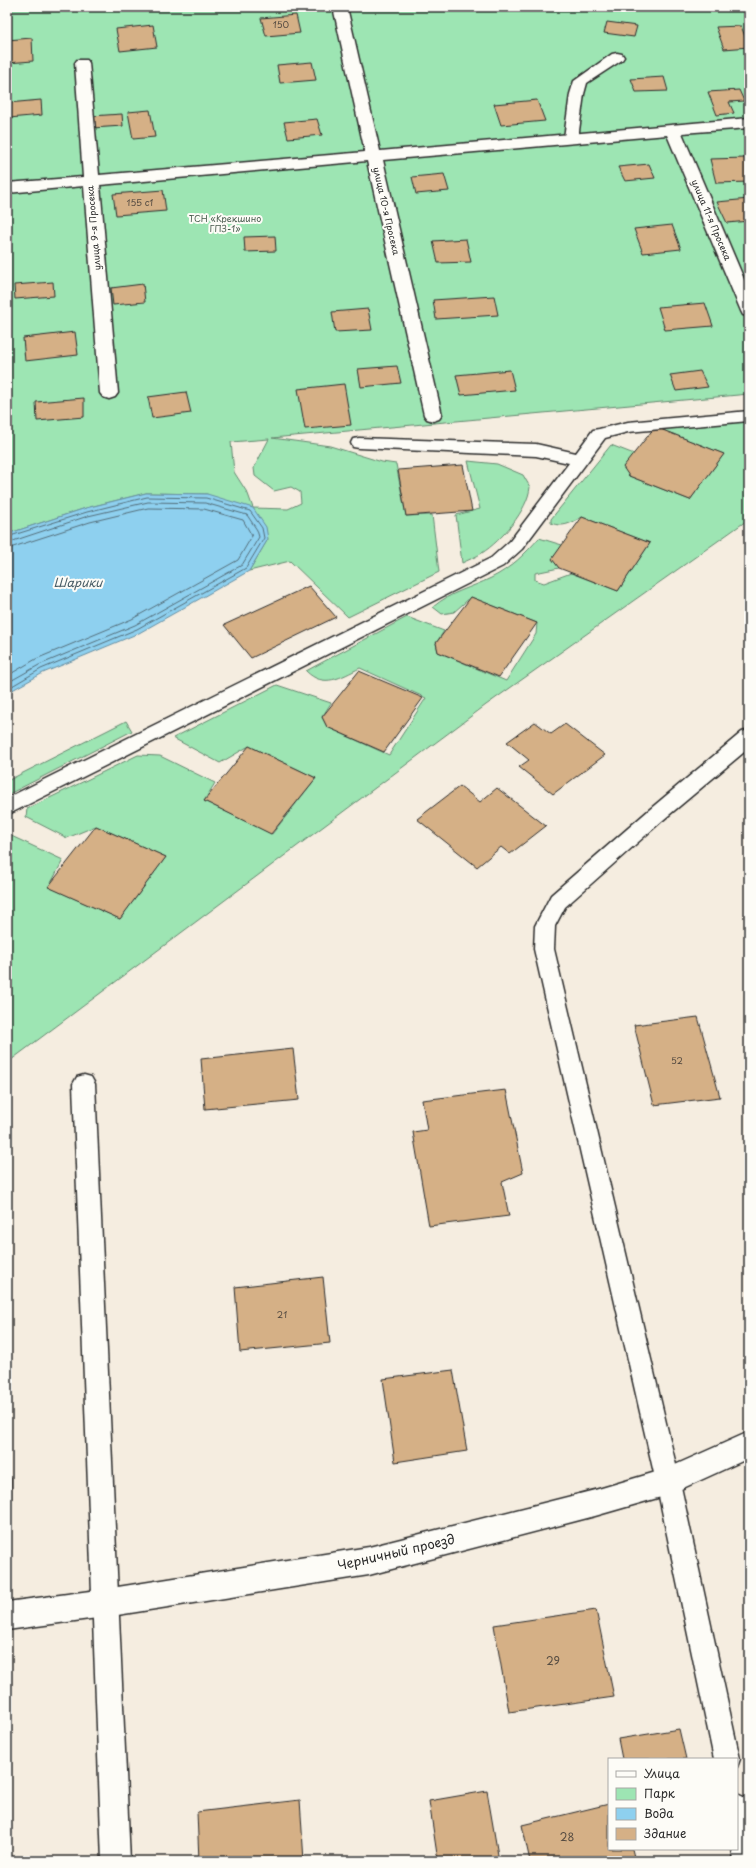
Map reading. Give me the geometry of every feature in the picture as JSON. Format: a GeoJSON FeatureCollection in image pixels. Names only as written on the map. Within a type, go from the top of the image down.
{"type":"FeatureCollection","features":[{"type":"Feature","properties":{"kind":"street","name":"улица 10-я Просека"},"geometry":{"type":"LineString","coordinates":[[340,7],[433,415]]}},
{"type":"Feature","properties":{"kind":"street","name":"улица 9-я Просека"},"geometry":{"type":"LineString","coordinates":[[82,63],[90,181],[108,393]]}},
{"type":"Feature","properties":{"kind":"street"},"geometry":{"type":"LineString","coordinates":[[7,188],[749,123]]}},
{"type":"Feature","properties":{"kind":"street","name":"улица 11-я Просека"},"geometry":{"type":"LineString","coordinates":[[673,130],[749,311]]}},
{"type":"Feature","properties":{"kind":"street","name":"Черничный проезд"},"geometry":{"type":"LineString","coordinates":[[7,1616],[105,1603],[369,1561],[595,1503],[668,1482],[749,1445]]}},
{"type":"Feature","properties":{"kind":"lane"},"geometry":{"type":"LineString","coordinates":[[571,138],[577,94],[581,81],[617,57]]}},
{"type":"Feature","properties":{"kind":"lane"},"geometry":{"type":"LineString","coordinates":[[7,807],[497,562],[516,545],[599,434],[628,427],[749,416]]}},
{"type":"Feature","properties":{"kind":"lane"},"geometry":{"type":"LineString","coordinates":[[359,443],[536,450],[580,460]]}},
{"type":"Feature","properties":{"kind":"lane"},"geometry":{"type":"LineString","coordinates":[[727,1758],[668,1482],[544,949],[545,926],[558,901],[656,815],[749,737]]}},
{"type":"Feature","properties":{"kind":"lane"},"geometry":{"type":"LineString","coordinates":[[84,1084],[116,1861]]}},
{"type":"Feature","properties":{"kind":"lane"},"geometry":{"type":"LineString","coordinates":[[738,1812],[748,1861]]}},
{"type":"Feature","properties":{"kind":"green space","name":"ТСН «Крекшино ГПЗ-1»"},"geometry":{"type":"Polygon","coordinates":[[[7,7],[749,7],[749,394],[272,438],[330,446],[382,462],[396,464],[406,516],[432,515],[439,572],[348,617],[290,561],[249,571],[268,539],[207,494],[146,493],[86,508],[7,534],[7,7]],[[269,439],[231,442],[234,472],[248,494],[253,508],[288,509],[301,503],[300,492],[291,487],[274,491],[255,476],[254,468],[269,439]]]}},
{"type":"Feature","properties":{"kind":"green space"},"geometry":{"type":"Polygon","coordinates":[[[749,421],[749,519],[486,705],[7,1063],[7,834],[63,860],[49,887],[120,919],[166,857],[96,826],[67,838],[26,817],[27,809],[138,755],[160,756],[215,783],[204,801],[272,834],[316,778],[249,746],[220,763],[173,738],[277,685],[331,703],[322,717],[327,727],[389,755],[426,698],[360,668],[333,680],[319,679],[306,671],[407,617],[444,631],[436,643],[438,652],[506,681],[536,634],[537,623],[471,597],[454,612],[442,614],[433,607],[446,598],[491,578],[505,570],[523,555],[539,538],[562,545],[553,559],[559,568],[535,573],[535,580],[544,583],[571,573],[618,591],[650,543],[582,517],[571,523],[563,525],[551,523],[551,519],[611,445],[634,454],[629,476],[690,500],[724,454],[655,427],[749,421]]]}},
{"type":"Feature","properties":{"kind":"green space"},"geometry":{"type":"Polygon","coordinates":[[[468,461],[497,464],[523,475],[530,487],[528,496],[519,515],[505,533],[482,553],[462,563],[456,515],[480,509],[468,461]]]}},
{"type":"Feature","properties":{"kind":"green space"},"geometry":{"type":"Polygon","coordinates":[[[126,721],[132,731],[7,795],[7,781],[126,721]]]}},
{"type":"Feature","properties":{"kind":"water","name":"Шарики"},"geometry":{"type":"Polygon","coordinates":[[[146,493],[207,494],[253,508],[266,527],[268,539],[249,571],[139,633],[43,673],[7,693],[7,534],[86,508],[146,493]]]}},
{"type":"Feature","properties":{"kind":"building"},"geometry":{"type":"Polygon","coordinates":[[[296,15],[300,33],[266,36],[261,18],[296,15]]]}},
{"type":"Feature","properties":{"kind":"building"},"geometry":{"type":"Polygon","coordinates":[[[607,22],[637,26],[634,37],[604,33],[607,22]]]}},
{"type":"Feature","properties":{"kind":"building"},"geometry":{"type":"Polygon","coordinates":[[[153,25],[157,47],[120,51],[116,29],[153,25]]]}},
{"type":"Feature","properties":{"kind":"building"},"geometry":{"type":"Polygon","coordinates":[[[741,26],[749,47],[724,49],[716,27],[741,26]]]}},
{"type":"Feature","properties":{"kind":"building"},"geometry":{"type":"Polygon","coordinates":[[[32,38],[33,61],[7,63],[7,40],[32,38]]]}},
{"type":"Feature","properties":{"kind":"building"},"geometry":{"type":"Polygon","coordinates":[[[312,62],[316,80],[280,83],[277,65],[312,62]]]}},
{"type":"Feature","properties":{"kind":"building"},"geometry":{"type":"Polygon","coordinates":[[[664,77],[668,91],[636,92],[631,79],[664,77]]]}},
{"type":"Feature","properties":{"kind":"building"},"geometry":{"type":"Polygon","coordinates":[[[739,90],[744,101],[729,102],[734,113],[717,115],[708,92],[739,90]]]}},
{"type":"Feature","properties":{"kind":"building"},"geometry":{"type":"Polygon","coordinates":[[[41,100],[42,115],[9,118],[8,103],[41,100]]]}},
{"type":"Feature","properties":{"kind":"building"},"geometry":{"type":"Polygon","coordinates":[[[537,100],[545,121],[501,125],[494,104],[537,100]]]}},
{"type":"Feature","properties":{"kind":"building"},"geometry":{"type":"Polygon","coordinates":[[[150,110],[155,137],[133,139],[128,112],[150,110]]]}},
{"type":"Feature","properties":{"kind":"building"},"geometry":{"type":"Polygon","coordinates":[[[122,114],[123,126],[92,128],[91,116],[122,114]]]}},
{"type":"Feature","properties":{"kind":"building"},"geometry":{"type":"Polygon","coordinates":[[[317,119],[322,135],[288,138],[284,122],[317,119]]]}},
{"type":"Feature","properties":{"kind":"building"},"geometry":{"type":"Polygon","coordinates":[[[746,158],[749,170],[749,182],[716,183],[710,159],[746,158]]]}},
{"type":"Feature","properties":{"kind":"building"},"geometry":{"type":"Polygon","coordinates":[[[649,164],[655,178],[625,181],[618,167],[649,164]]]}},
{"type":"Feature","properties":{"kind":"building"},"geometry":{"type":"Polygon","coordinates":[[[444,174],[449,191],[416,194],[412,177],[444,174]]]}},
{"type":"Feature","properties":{"kind":"building"},"geometry":{"type":"Polygon","coordinates":[[[163,190],[166,211],[116,215],[113,194],[163,190]]]}},
{"type":"Feature","properties":{"kind":"building"},"geometry":{"type":"Polygon","coordinates":[[[749,199],[749,221],[727,223],[717,202],[749,199]]]}},
{"type":"Feature","properties":{"kind":"building"},"geometry":{"type":"Polygon","coordinates":[[[672,225],[681,249],[643,253],[634,229],[672,225]]]}},
{"type":"Feature","properties":{"kind":"building"},"geometry":{"type":"Polygon","coordinates":[[[275,236],[276,251],[245,252],[244,237],[275,236]]]}},
{"type":"Feature","properties":{"kind":"building"},"geometry":{"type":"Polygon","coordinates":[[[466,239],[471,262],[438,263],[433,241],[466,239]]]}},
{"type":"Feature","properties":{"kind":"building"},"geometry":{"type":"Polygon","coordinates":[[[53,282],[54,296],[15,299],[14,285],[53,282]]]}},
{"type":"Feature","properties":{"kind":"building"},"geometry":{"type":"Polygon","coordinates":[[[143,284],[145,302],[113,305],[111,288],[143,284]]]}},
{"type":"Feature","properties":{"kind":"building"},"geometry":{"type":"Polygon","coordinates":[[[494,296],[498,315],[436,319],[433,300],[494,296]]]}},
{"type":"Feature","properties":{"kind":"building"},"geometry":{"type":"Polygon","coordinates":[[[705,303],[713,326],[665,330],[658,307],[705,303]]]}},
{"type":"Feature","properties":{"kind":"building"},"geometry":{"type":"Polygon","coordinates":[[[368,309],[372,330],[335,332],[332,312],[368,309]]]}},
{"type":"Feature","properties":{"kind":"building"},"geometry":{"type":"Polygon","coordinates":[[[75,332],[78,355],[25,361],[23,338],[75,332]]]}},
{"type":"Feature","properties":{"kind":"building"},"geometry":{"type":"Polygon","coordinates":[[[397,366],[401,383],[361,387],[358,369],[397,366]]]}},
{"type":"Feature","properties":{"kind":"building"},"geometry":{"type":"Polygon","coordinates":[[[510,370],[515,390],[461,395],[456,375],[510,370]]]}},
{"type":"Feature","properties":{"kind":"building"},"geometry":{"type":"Polygon","coordinates":[[[700,371],[708,387],[676,391],[670,375],[700,371]]]}},
{"type":"Feature","properties":{"kind":"building"},"geometry":{"type":"Polygon","coordinates":[[[344,384],[351,425],[305,429],[298,389],[344,384]]]}},
{"type":"Feature","properties":{"kind":"building"},"geometry":{"type":"Polygon","coordinates":[[[186,392],[191,413],[152,418],[148,397],[186,392]]]}},
{"type":"Feature","properties":{"kind":"building"},"geometry":{"type":"Polygon","coordinates":[[[84,398],[84,417],[37,421],[36,402],[84,398]]]}},
{"type":"Feature","properties":{"kind":"building"},"geometry":{"type":"Polygon","coordinates":[[[655,427],[724,454],[690,500],[629,476],[623,467],[655,427]]]}},
{"type":"Feature","properties":{"kind":"building"},"geometry":{"type":"Polygon","coordinates":[[[463,465],[472,511],[406,516],[398,470],[463,465]]]}},
{"type":"Feature","properties":{"kind":"building"},"geometry":{"type":"Polygon","coordinates":[[[582,517],[650,543],[618,591],[559,568],[552,559],[582,517]]]}},
{"type":"Feature","properties":{"kind":"building"},"geometry":{"type":"Polygon","coordinates":[[[309,586],[336,617],[251,658],[224,625],[309,586]]]}},
{"type":"Feature","properties":{"kind":"building"},"geometry":{"type":"Polygon","coordinates":[[[471,597],[537,623],[499,677],[438,652],[436,643],[471,597]]]}},
{"type":"Feature","properties":{"kind":"building"},"geometry":{"type":"Polygon","coordinates":[[[359,671],[423,698],[384,752],[327,727],[322,717],[359,671]]]}},
{"type":"Feature","properties":{"kind":"building"},"geometry":{"type":"Polygon","coordinates":[[[535,722],[551,734],[565,724],[605,755],[553,794],[519,767],[529,760],[507,742],[535,722]]]}},
{"type":"Feature","properties":{"kind":"building"},"geometry":{"type":"Polygon","coordinates":[[[249,746],[316,778],[271,834],[204,801],[249,746]]]}},
{"type":"Feature","properties":{"kind":"building"},"geometry":{"type":"Polygon","coordinates":[[[460,786],[480,802],[497,788],[546,826],[510,854],[501,847],[477,867],[417,819],[460,786]]]}},
{"type":"Feature","properties":{"kind":"building"},"geometry":{"type":"Polygon","coordinates":[[[96,826],[166,857],[120,919],[48,887],[96,826]]]}},
{"type":"Feature","properties":{"kind":"building"},"geometry":{"type":"Polygon","coordinates":[[[698,1017],[720,1097],[654,1105],[634,1025],[698,1017]]]}},
{"type":"Feature","properties":{"kind":"building"},"geometry":{"type":"Polygon","coordinates":[[[293,1049],[299,1100],[205,1109],[201,1059],[293,1049]]]}},
{"type":"Feature","properties":{"kind":"building"},"geometry":{"type":"Polygon","coordinates":[[[506,1090],[523,1173],[502,1182],[509,1216],[429,1226],[413,1132],[427,1130],[422,1100],[506,1090]]]}},
{"type":"Feature","properties":{"kind":"building"},"geometry":{"type":"Polygon","coordinates":[[[323,1277],[330,1343],[240,1352],[235,1287],[323,1277]]]}},
{"type":"Feature","properties":{"kind":"building"},"geometry":{"type":"Polygon","coordinates":[[[453,1370],[467,1451],[395,1462],[383,1379],[453,1370]]]}},
{"type":"Feature","properties":{"kind":"building"},"geometry":{"type":"Polygon","coordinates":[[[7,1478],[11,1478],[11,1525],[7,1525],[7,1478]]]}},
{"type":"Feature","properties":{"kind":"building"},"geometry":{"type":"Polygon","coordinates":[[[596,1610],[614,1697],[509,1712],[494,1625],[596,1610]]]}},
{"type":"Feature","properties":{"kind":"building"},"geometry":{"type":"Polygon","coordinates":[[[679,1729],[686,1758],[622,1758],[618,1739],[679,1729]]]}},
{"type":"Feature","properties":{"kind":"building"},"geometry":{"type":"Polygon","coordinates":[[[487,1791],[499,1861],[438,1861],[429,1801],[487,1791]]]}},
{"type":"Feature","properties":{"kind":"building"},"geometry":{"type":"Polygon","coordinates":[[[300,1800],[304,1861],[199,1861],[197,1812],[300,1800]]]}},
{"type":"Feature","properties":{"kind":"building"},"geometry":{"type":"Polygon","coordinates":[[[608,1804],[608,1850],[632,1850],[635,1861],[530,1861],[522,1825],[608,1804]]]}}]}
